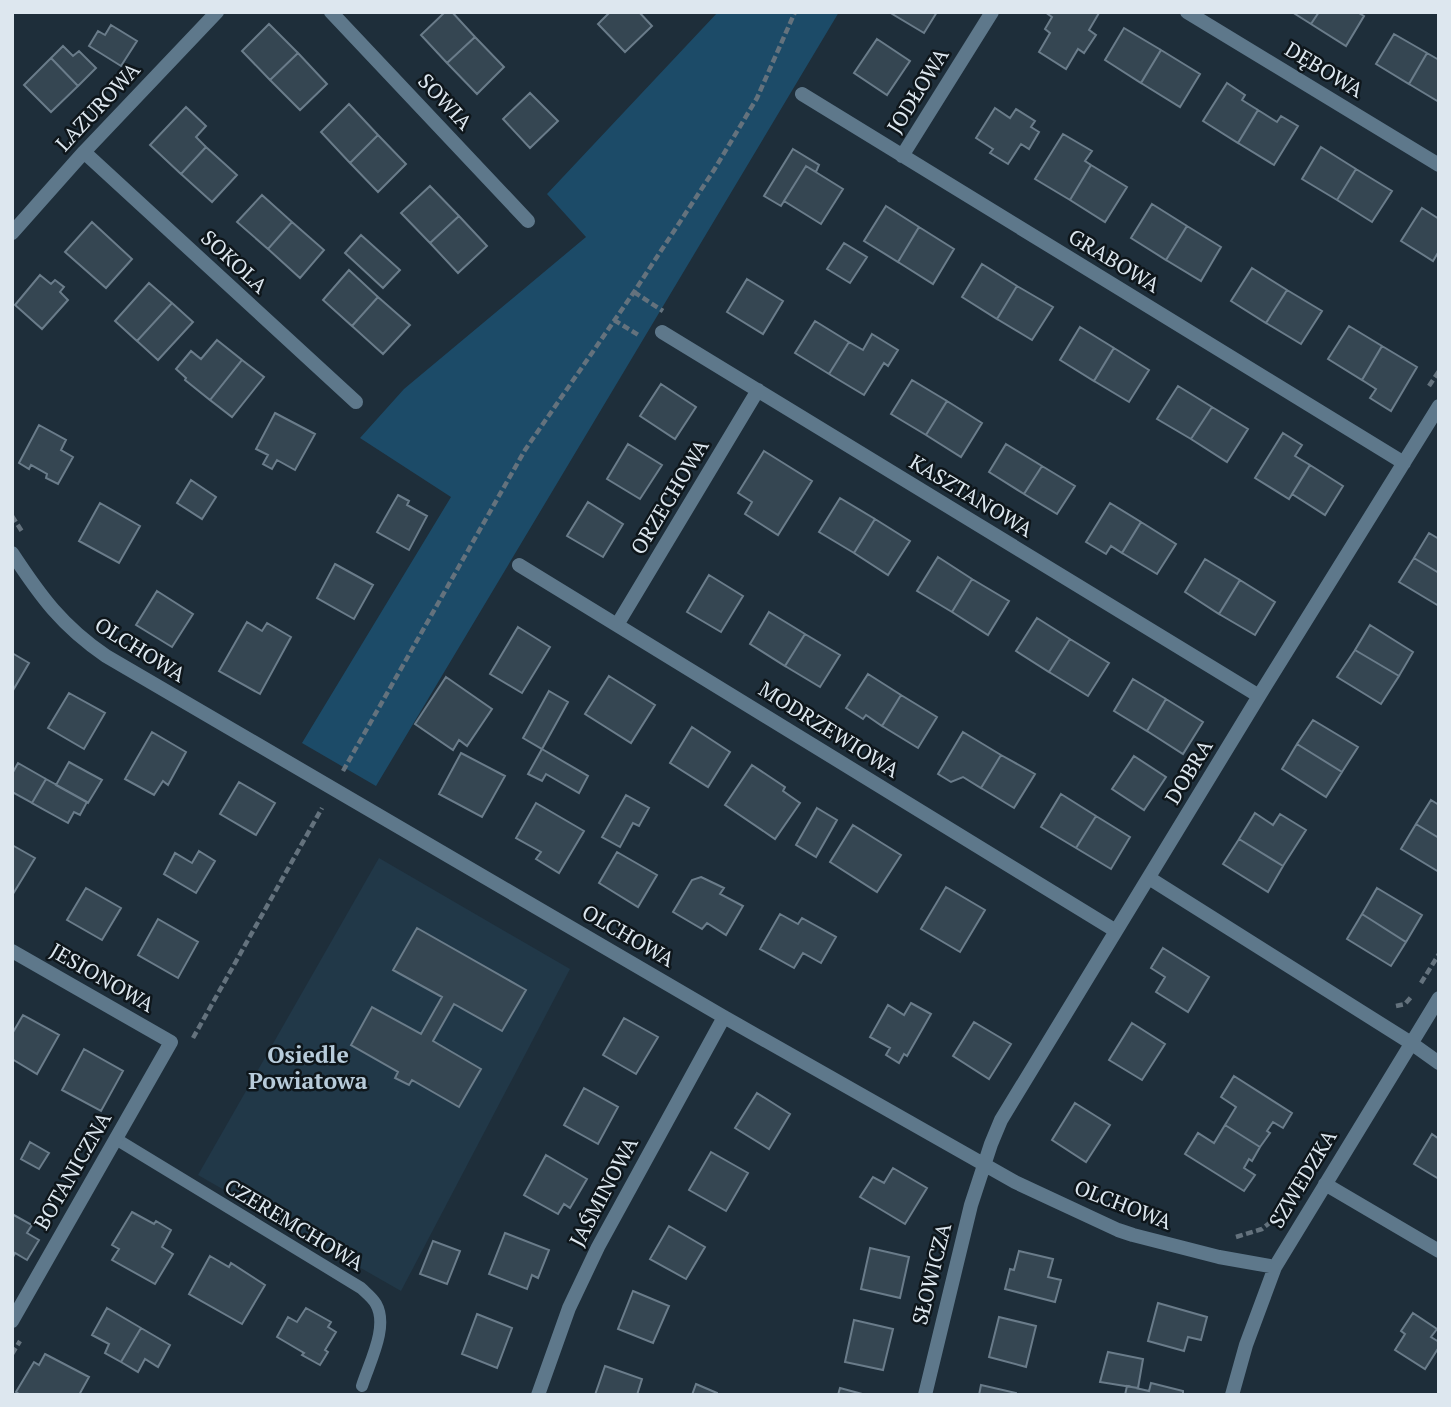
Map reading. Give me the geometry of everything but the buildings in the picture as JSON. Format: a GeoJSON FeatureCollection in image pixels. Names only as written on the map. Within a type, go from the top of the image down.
{"type":"FeatureCollection","features":[{"type":"Feature","properties":{"kind":"street","name":"LAZUROWA"},"geometry":{"type":"LineString","coordinates":[[12,233],[84,152],[217,12]]}},
{"type":"Feature","properties":{"kind":"street","name":"SOWIA"},"geometry":{"type":"LineString","coordinates":[[331,12],[528,221]]}},
{"type":"Feature","properties":{"kind":"street","name":"JODŁOWA"},"geometry":{"type":"LineString","coordinates":[[902,156],[992,12]]}},
{"type":"Feature","properties":{"kind":"street","name":"DĘBOWA"},"geometry":{"type":"LineString","coordinates":[[1187,12],[1439,164]]}},
{"type":"Feature","properties":{"kind":"street","name":"GRABOWA"},"geometry":{"type":"LineString","coordinates":[[802,94],[1404,463]]}},
{"type":"Feature","properties":{"kind":"street","name":"SOKOLA"},"geometry":{"type":"LineString","coordinates":[[84,152],[356,402]]}},
{"type":"Feature","properties":{"kind":"street","name":"KASZTANOWA"},"geometry":{"type":"LineString","coordinates":[[662,332],[1259,696]]}},
{"type":"Feature","properties":{"kind":"street","name":"ORZECHOWA"},"geometry":{"type":"LineString","coordinates":[[617,625],[758,390]]}},
{"type":"Feature","properties":{"kind":"street","name":"DOBRA"},"geometry":{"type":"LineString","coordinates":[[985,1165],[1001,1120],[1439,406]]}},
{"type":"Feature","properties":{"kind":"street","name":"OLCHOWA"},"geometry":{"type":"LineString","coordinates":[[12,552],[48,606],[73,631],[106,656],[724,1017],[1015,1182],[1126,1233],[1219,1257],[1275,1267]]}},
{"type":"Feature","properties":{"kind":"street","name":"MODRZEWIOWA"},"geometry":{"type":"LineString","coordinates":[[519,565],[1116,931]]}},
{"type":"Feature","properties":{"kind":"street"},"geometry":{"type":"LineString","coordinates":[[1149,878],[1411,1042],[1439,1063]]}},
{"type":"Feature","properties":{"kind":"street","name":"JESIONOWA"},"geometry":{"type":"LineString","coordinates":[[12,951],[171,1042]]}},
{"type":"Feature","properties":{"kind":"street","name":"SZWEDZKA"},"geometry":{"type":"LineString","coordinates":[[1232,1395],[1246,1345],[1275,1267],[1439,998]]}},
{"type":"Feature","properties":{"kind":"street","name":"JAŚMINOWA"},"geometry":{"type":"LineString","coordinates":[[538,1395],[588,1266],[724,1017]]}},
{"type":"Feature","properties":{"kind":"street","name":"BOTANICZNA"},"geometry":{"type":"LineString","coordinates":[[12,1321],[171,1042]]}},
{"type":"Feature","properties":{"kind":"street","name":"SŁOWICZA"},"geometry":{"type":"LineString","coordinates":[[925,1395],[967,1220],[985,1165]]}},
{"type":"Feature","properties":{"kind":"street"},"geometry":{"type":"LineString","coordinates":[[1325,1184],[1439,1251]]}},
{"type":"Feature","properties":{"kind":"lane","name":"CZEREMCHOWA"},"geometry":{"type":"LineString","coordinates":[[116,1139],[352,1282],[371,1297],[378,1307],[380,1332],[362,1386]]}},
{"type":"Feature","properties":{"kind":"path"},"geometry":{"type":"LineString","coordinates":[[333,765],[342,773],[525,450],[714,170],[757,98],[796,12]]}},
{"type":"Feature","properties":{"kind":"path"},"geometry":{"type":"LineString","coordinates":[[12,516],[25,535]]}},
{"type":"Feature","properties":{"kind":"path"},"geometry":{"type":"LineString","coordinates":[[1388,1004],[1405,1004],[1439,954]]}},
{"type":"Feature","properties":{"kind":"path"},"geometry":{"type":"LineString","coordinates":[[1384,1025],[1395,1006]]}},
{"type":"Feature","properties":{"kind":"path"},"geometry":{"type":"LineString","coordinates":[[1235,1237],[1262,1229],[1283,1212]]}},
{"type":"Feature","properties":{"kind":"shaded area"},"geometry":{"type":"Polygon","coordinates":[[[718,12],[839,12],[376,786],[302,743],[451,497],[360,438],[404,389],[586,237],[547,194],[718,12]]]}},
{"type":"Feature","properties":{"kind":"shaded area"},"geometry":{"type":"Polygon","coordinates":[[[379,858],[570,969],[401,1291],[198,1175],[379,858]]]}},
{"type":"Feature","properties":{"kind":"district","name":"Osiedle Powiatowa"},"geometry":{"type":"Point","coordinates":[308,1068]}}]}
